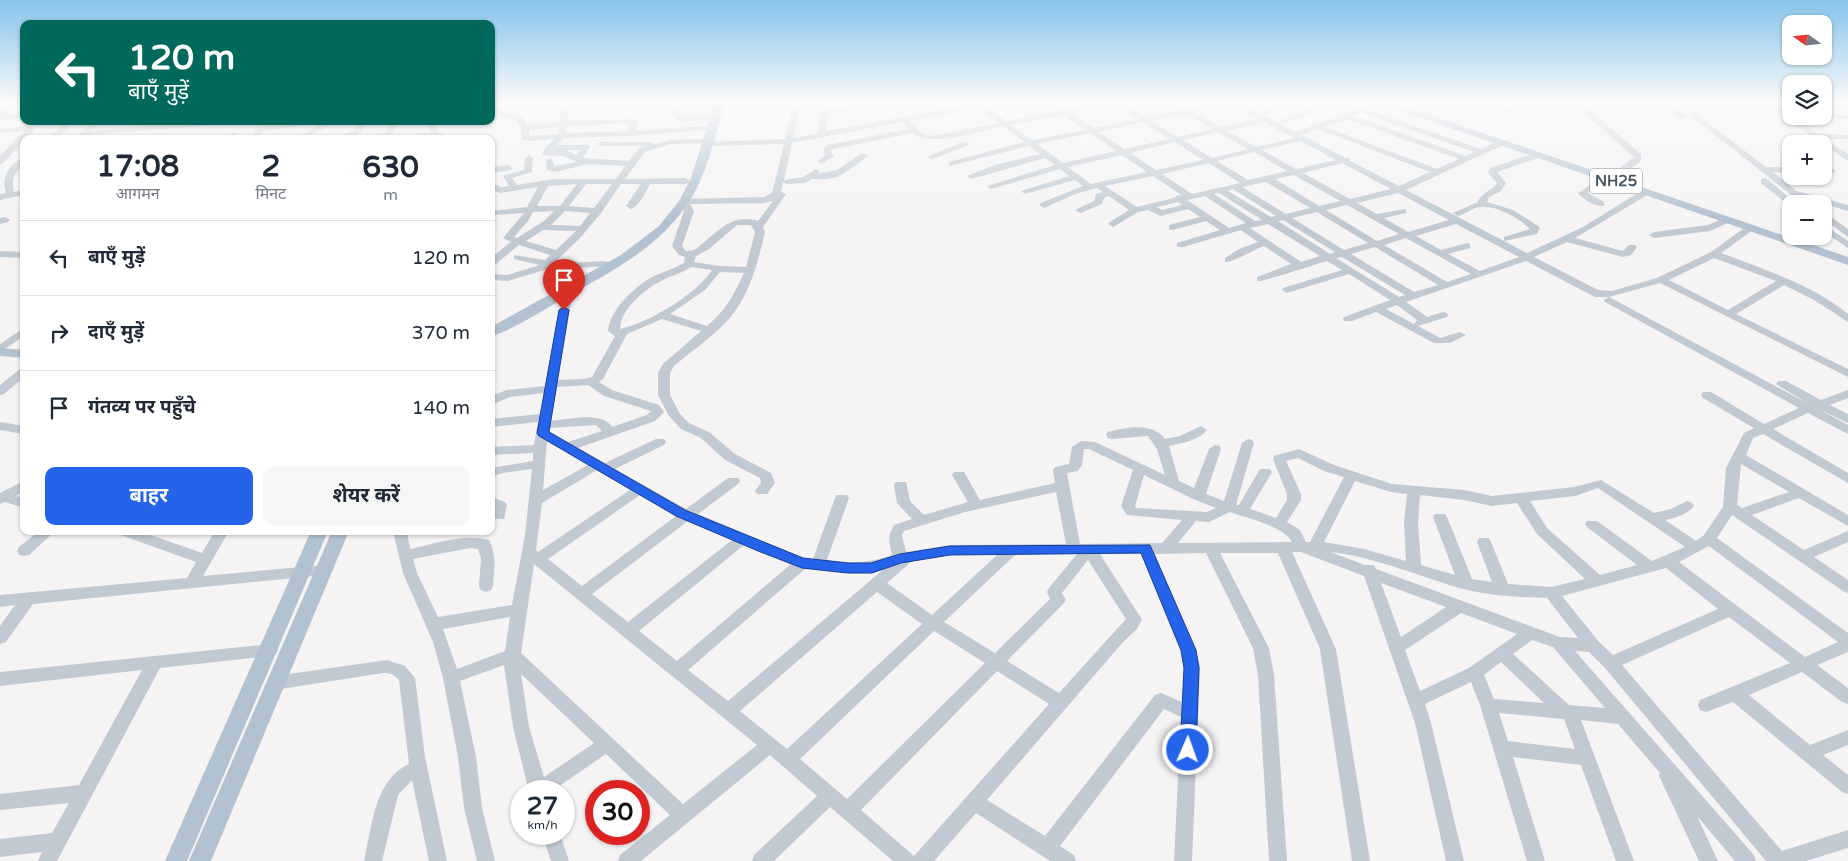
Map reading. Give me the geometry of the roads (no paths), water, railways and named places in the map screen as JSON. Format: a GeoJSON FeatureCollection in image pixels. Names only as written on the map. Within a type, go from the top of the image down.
{"type":"FeatureCollection","features":[{"type":"Feature","properties":{"kind":"main road","name":"NH25"},"geometry":{"type":"LineString","coordinates":[[1503,142],[1782,233]]}},
{"type":"Feature","properties":{"kind":"main road","name":"NH25"},"geometry":{"type":"LineString","coordinates":[[1512,142],[1611,177],[1646,192],[1848,261]]}},
{"type":"Feature","properties":{"kind":"main road"},"geometry":{"type":"LineString","coordinates":[[495,322],[622,254],[642,239],[662,219],[686,181],[705,143]]}},
{"type":"Feature","properties":{"kind":"main road"},"geometry":{"type":"LineString","coordinates":[[495,330],[568,291],[645,246],[668,224],[684,201],[706,154],[705,143]]}},
{"type":"Feature","properties":{"kind":"main road","name":"NH25"},"geometry":{"type":"LineString","coordinates":[[1819,245],[1848,255]]}},
{"type":"Feature","properties":{"kind":"main road"},"geometry":{"type":"LineString","coordinates":[[0,351],[20,354]]}},
{"type":"Feature","properties":{"kind":"main road"},"geometry":{"type":"LineString","coordinates":[[0,361],[20,362]]}},
{"type":"Feature","properties":{"kind":"main road"},"geometry":{"type":"LineString","coordinates":[[176,861],[270,650],[318,535]]}},
{"type":"Feature","properties":{"kind":"main road"},"geometry":{"type":"LineString","coordinates":[[200,861],[339,535]]}},
{"type":"Feature","properties":{"kind":"street"},"geometry":{"type":"LineString","coordinates":[[0,160],[17,142]]}},
{"type":"Feature","properties":{"kind":"street"},"geometry":{"type":"LineString","coordinates":[[557,142],[548,154],[550,168],[555,169],[589,162]]}},
{"type":"Feature","properties":{"kind":"street"},"geometry":{"type":"LineString","coordinates":[[495,277],[508,278],[545,265],[583,229],[642,150],[670,142]]}},
{"type":"Feature","properties":{"kind":"street"},"geometry":{"type":"LineString","coordinates":[[677,142],[766,144],[780,142]]}},
{"type":"Feature","properties":{"kind":"street"},"geometry":{"type":"LineString","coordinates":[[750,270],[717,269],[716,267],[690,259],[683,253],[677,246],[689,211],[684,201],[768,200],[776,193],[789,142]]}},
{"type":"Feature","properties":{"kind":"street"},"geometry":{"type":"LineString","coordinates":[[786,181],[805,180],[830,155],[827,150],[830,147],[854,142]]}},
{"type":"Feature","properties":{"kind":"street"},"geometry":{"type":"LineString","coordinates":[[952,164],[980,155],[1035,142]]}},
{"type":"Feature","properties":{"kind":"street"},"geometry":{"type":"LineString","coordinates":[[1108,142],[1154,174],[1189,201],[1207,218],[1227,231]]}},
{"type":"Feature","properties":{"kind":"street"},"geometry":{"type":"LineString","coordinates":[[991,186],[1060,166],[1170,142]]}},
{"type":"Feature","properties":{"kind":"street"},"geometry":{"type":"LineString","coordinates":[[1178,142],[1248,184]]}},
{"type":"Feature","properties":{"kind":"street"},"geometry":{"type":"LineString","coordinates":[[1243,142],[1479,275]]}},
{"type":"Feature","properties":{"kind":"street"},"geometry":{"type":"LineString","coordinates":[[1044,205],[1060,196],[1211,161],[1277,142]]}},
{"type":"Feature","properties":{"kind":"street"},"geometry":{"type":"LineString","coordinates":[[1314,142],[1460,217],[1814,406],[1848,430]]}},
{"type":"Feature","properties":{"kind":"street"},"geometry":{"type":"LineString","coordinates":[[1359,142],[1438,172]]}},
{"type":"Feature","properties":{"kind":"street"},"geometry":{"type":"LineString","coordinates":[[1421,142],[1468,159]]}},
{"type":"Feature","properties":{"kind":"street"},"geometry":{"type":"LineString","coordinates":[[1454,142],[1482,152]]}},
{"type":"Feature","properties":{"kind":"street"},"geometry":{"type":"LineString","coordinates":[[1180,245],[1253,224],[1404,188],[1502,142]]}},
{"type":"Feature","properties":{"kind":"street"},"geometry":{"type":"LineString","coordinates":[[1600,204],[1582,193],[1638,159],[1638,156],[1622,142]]}},
{"type":"Feature","properties":{"kind":"street"},"geometry":{"type":"LineString","coordinates":[[1715,142],[1782,195]]}},
{"type":"Feature","properties":{"kind":"street"},"geometry":{"type":"LineString","coordinates":[[1728,142],[1797,195]]}},
{"type":"Feature","properties":{"kind":"street"},"geometry":{"type":"LineString","coordinates":[[1031,143],[1075,177],[1110,193],[1134,210]]}},
{"type":"Feature","properties":{"kind":"street"},"geometry":{"type":"LineString","coordinates":[[601,144],[649,144],[658,146]]}},
{"type":"Feature","properties":{"kind":"street"},"geometry":{"type":"LineString","coordinates":[[930,157],[967,144],[980,155]]}},
{"type":"Feature","properties":{"kind":"street"},"geometry":{"type":"LineString","coordinates":[[548,154],[586,147],[583,154],[576,159]]}},
{"type":"Feature","properties":{"kind":"street"},"geometry":{"type":"LineString","coordinates":[[1832,147],[1848,158]]}},
{"type":"Feature","properties":{"kind":"street"},"geometry":{"type":"LineString","coordinates":[[520,154],[565,153],[576,159],[589,162],[631,164]]}},
{"type":"Feature","properties":{"kind":"street"},"geometry":{"type":"LineString","coordinates":[[811,176],[824,178],[833,176],[865,154]]}},
{"type":"Feature","properties":{"kind":"street"},"geometry":{"type":"LineString","coordinates":[[1262,278],[1326,256],[1408,235],[1460,217],[1482,204],[1485,196],[1498,189],[1502,183],[1492,173],[1493,170],[1538,154]]}},
{"type":"Feature","properties":{"kind":"street"},"geometry":{"type":"LineString","coordinates":[[970,176],[1046,155]]}},
{"type":"Feature","properties":{"kind":"street"},"geometry":{"type":"LineString","coordinates":[[514,187],[507,176],[528,172],[529,158]]}},
{"type":"Feature","properties":{"kind":"street"},"geometry":{"type":"LineString","coordinates":[[0,160],[20,160]]}},
{"type":"Feature","properties":{"kind":"street"},"geometry":{"type":"LineString","coordinates":[[1148,206],[1162,212],[1206,192],[1348,160]]}},
{"type":"Feature","properties":{"kind":"street"},"geometry":{"type":"LineString","coordinates":[[762,491],[768,483],[766,476],[730,457],[706,435],[685,426],[675,416],[664,395],[663,386],[664,373],[669,364],[734,306],[750,270],[760,232],[759,226],[781,195],[786,181],[788,168],[784,162]]}},
{"type":"Feature","properties":{"kind":"street"},"geometry":{"type":"LineString","coordinates":[[11,195],[6,183],[9,174],[20,164]]}},
{"type":"Feature","properties":{"kind":"street"},"geometry":{"type":"LineString","coordinates":[[495,170],[508,168]]}},
{"type":"Feature","properties":{"kind":"street"},"geometry":{"type":"LineString","coordinates":[[1762,169],[1782,170]]}},
{"type":"Feature","properties":{"kind":"street"},"geometry":{"type":"LineString","coordinates":[[1026,191],[1075,177]]}},
{"type":"Feature","properties":{"kind":"street"},"geometry":{"type":"LineString","coordinates":[[1268,179],[1445,285]]}},
{"type":"Feature","properties":{"kind":"street"},"geometry":{"type":"LineString","coordinates":[[495,189],[544,183],[686,181]]}},
{"type":"Feature","properties":{"kind":"street"},"geometry":{"type":"LineString","coordinates":[[495,261],[509,247],[541,227],[563,208],[583,182]]}},
{"type":"Feature","properties":{"kind":"street"},"geometry":{"type":"LineString","coordinates":[[631,206],[640,196],[648,182]]}},
{"type":"Feature","properties":{"kind":"street"},"geometry":{"type":"LineString","coordinates":[[544,183],[530,210],[508,236],[510,239],[557,254]]}},
{"type":"Feature","properties":{"kind":"street"},"geometry":{"type":"LineString","coordinates":[[1235,186],[1413,296]]}},
{"type":"Feature","properties":{"kind":"street"},"geometry":{"type":"LineString","coordinates":[[1221,190],[1426,320]]}},
{"type":"Feature","properties":{"kind":"street"},"geometry":{"type":"LineString","coordinates":[[1791,191],[1848,208]]}},
{"type":"Feature","properties":{"kind":"street"},"geometry":{"type":"LineString","coordinates":[[1206,192],[1253,224]]}},
{"type":"Feature","properties":{"kind":"street"},"geometry":{"type":"LineString","coordinates":[[1348,319],[1532,256],[1568,239],[1646,192]]}},
{"type":"Feature","properties":{"kind":"street"},"geometry":{"type":"LineString","coordinates":[[0,196],[20,193]]}},
{"type":"Feature","properties":{"kind":"street"},"geometry":{"type":"LineString","coordinates":[[1080,210],[1099,202],[1099,196],[1110,193]]}},
{"type":"Feature","properties":{"kind":"street"},"geometry":{"type":"LineString","coordinates":[[1114,224],[1134,210],[1178,198],[1189,201]]}},
{"type":"Feature","properties":{"kind":"street"},"geometry":{"type":"LineString","coordinates":[[1482,204],[1519,215],[1535,228],[1534,232],[1507,239]]}},
{"type":"Feature","properties":{"kind":"street"},"geometry":{"type":"LineString","coordinates":[[495,212],[563,208],[598,210]]}},
{"type":"Feature","properties":{"kind":"street"},"geometry":{"type":"LineString","coordinates":[[1376,217],[1403,211]]}},
{"type":"Feature","properties":{"kind":"street"},"geometry":{"type":"LineString","coordinates":[[1460,217],[1507,239],[1532,256]]}},
{"type":"Feature","properties":{"kind":"street"},"geometry":{"type":"LineString","coordinates":[[1172,227],[1207,218]]}},
{"type":"Feature","properties":{"kind":"street"},"geometry":{"type":"LineString","coordinates":[[1654,235],[1705,229],[1727,220]]}},
{"type":"Feature","properties":{"kind":"street"},"geometry":{"type":"LineString","coordinates":[[717,269],[714,277],[704,288],[661,315],[641,326],[623,332],[617,333],[613,328],[616,320],[630,302],[653,281],[676,272],[726,228],[735,222],[749,221],[759,226]]}},
{"type":"Feature","properties":{"kind":"street"},"geometry":{"type":"LineString","coordinates":[[1832,221],[1848,234]]}},
{"type":"Feature","properties":{"kind":"street"},"geometry":{"type":"LineString","coordinates":[[541,227],[583,229]]}},
{"type":"Feature","properties":{"kind":"street"},"geometry":{"type":"LineString","coordinates":[[1242,227],[1299,265]]}},
{"type":"Feature","properties":{"kind":"street"},"geometry":{"type":"LineString","coordinates":[[1609,296],[1661,280],[1714,254],[1750,228]]}},
{"type":"Feature","properties":{"kind":"street"},"geometry":{"type":"LineString","coordinates":[[1832,236],[1848,245]]}},
{"type":"Feature","properties":{"kind":"street"},"geometry":{"type":"LineString","coordinates":[[1568,239],[1623,254],[1628,253],[1632,247]]}},
{"type":"Feature","properties":{"kind":"street"},"geometry":{"type":"LineString","coordinates":[[1229,260],[1242,251],[1264,243]]}},
{"type":"Feature","properties":{"kind":"street"},"geometry":{"type":"LineString","coordinates":[[1440,253],[1467,246]]}},
{"type":"Feature","properties":{"kind":"street"},"geometry":{"type":"LineString","coordinates":[[0,254],[20,255]]}},
{"type":"Feature","properties":{"kind":"street"},"geometry":{"type":"LineString","coordinates":[[1714,254],[1783,281],[1828,303],[1848,319]]}},
{"type":"Feature","properties":{"kind":"street"},"geometry":{"type":"LineString","coordinates":[[517,257],[545,265],[604,264]]}},
{"type":"Feature","properties":{"kind":"street"},"geometry":{"type":"LineString","coordinates":[[1287,290],[1349,271]]}},
{"type":"Feature","properties":{"kind":"street"},"geometry":{"type":"LineString","coordinates":[[1661,280],[1730,313],[1848,374]]}},
{"type":"Feature","properties":{"kind":"street"},"geometry":{"type":"LineString","coordinates":[[1730,313],[1783,281]]}},
{"type":"Feature","properties":{"kind":"street"},"geometry":{"type":"LineString","coordinates":[[536,780],[521,727],[512,655],[518,610],[533,555],[539,456],[568,291]]}},
{"type":"Feature","properties":{"kind":"street"},"geometry":{"type":"LineString","coordinates":[[1376,308],[1438,340],[1446,341],[1460,335]]}},
{"type":"Feature","properties":{"kind":"street"},"geometry":{"type":"LineString","coordinates":[[661,315],[708,330]]}},
{"type":"Feature","properties":{"kind":"street"},"geometry":{"type":"LineString","coordinates":[[1408,326],[1443,315]]}},
{"type":"Feature","properties":{"kind":"street"},"geometry":{"type":"LineString","coordinates":[[495,399],[507,394],[591,382],[601,374],[623,332]]}},
{"type":"Feature","properties":{"kind":"street"},"geometry":{"type":"LineString","coordinates":[[0,351],[20,334]]}},
{"type":"Feature","properties":{"kind":"street"},"geometry":{"type":"LineString","coordinates":[[0,391],[20,374]]}},
{"type":"Feature","properties":{"kind":"street"},"geometry":{"type":"LineString","coordinates":[[567,447],[652,418],[658,410],[608,393],[591,382]]}},
{"type":"Feature","properties":{"kind":"street"},"geometry":{"type":"LineString","coordinates":[[1735,511],[1733,468],[1748,436],[1814,406],[1848,394]]}},
{"type":"Feature","properties":{"kind":"street"},"geometry":{"type":"LineString","coordinates":[[1707,395],[1848,479]]}},
{"type":"Feature","properties":{"kind":"street"},"geometry":{"type":"LineString","coordinates":[[1814,406],[1848,419]]}},
{"type":"Feature","properties":{"kind":"street"},"geometry":{"type":"LineString","coordinates":[[495,423],[544,425],[598,421],[604,424],[609,433]]}},
{"type":"Feature","properties":{"kind":"street"},"geometry":{"type":"LineString","coordinates":[[3,424],[20,429]]}},
{"type":"Feature","properties":{"kind":"street"},"geometry":{"type":"LineString","coordinates":[[544,425],[567,447],[639,490],[688,516],[802,563],[848,568],[872,568],[904,558],[950,550],[1332,547],[1364,554],[1466,584],[1503,590],[1551,593],[1667,561],[1696,548],[1709,539],[1735,511],[1801,493]]}},
{"type":"Feature","properties":{"kind":"street"},"geometry":{"type":"LineString","coordinates":[[1160,444],[1184,439],[1201,430]]}},
{"type":"Feature","properties":{"kind":"street"},"geometry":{"type":"LineString","coordinates":[[1112,435],[1148,432],[1155,435],[1168,461],[1173,484]]}},
{"type":"Feature","properties":{"kind":"street"},"geometry":{"type":"LineString","coordinates":[[535,501],[600,467],[660,442]]}},
{"type":"Feature","properties":{"kind":"street"},"geometry":{"type":"LineString","coordinates":[[1236,509],[1248,443]]}},
{"type":"Feature","properties":{"kind":"street"},"geometry":{"type":"LineString","coordinates":[[922,861],[1060,703],[1132,625],[1134,618],[1081,549],[1062,486],[1060,470],[1073,468],[1078,447],[1081,445],[1091,445],[1198,496],[1279,524],[1295,534],[1307,547],[1370,574],[1559,643],[1594,646]]}},
{"type":"Feature","properties":{"kind":"street"},"geometry":{"type":"LineString","coordinates":[[1198,496],[1215,449]]}},
{"type":"Feature","properties":{"kind":"street"},"geometry":{"type":"LineString","coordinates":[[495,451],[539,456]]}},
{"type":"Feature","properties":{"kind":"street"},"geometry":{"type":"LineString","coordinates":[[1279,524],[1294,500],[1294,494],[1278,458],[1299,453],[1329,468],[1390,488],[1414,492],[1464,495],[1492,501],[1581,490],[1592,485],[1601,484],[1696,548]]}},
{"type":"Feature","properties":{"kind":"street"},"geometry":{"type":"LineString","coordinates":[[495,471],[539,456]]}},
{"type":"Feature","properties":{"kind":"street"},"geometry":{"type":"LineString","coordinates":[[1738,456],[1848,521]]}},
{"type":"Feature","properties":{"kind":"street"},"geometry":{"type":"LineString","coordinates":[[1140,468],[1128,510],[1137,513],[1192,517],[1209,517],[1236,509],[1265,472]]}},
{"type":"Feature","properties":{"kind":"street"},"geometry":{"type":"LineString","coordinates":[[959,475],[976,505]]}},
{"type":"Feature","properties":{"kind":"street"},"geometry":{"type":"LineString","coordinates":[[1307,547],[1352,475]]}},
{"type":"Feature","properties":{"kind":"street"},"geometry":{"type":"LineString","coordinates":[[582,594],[733,481]]}},
{"type":"Feature","properties":{"kind":"street"},"geometry":{"type":"LineString","coordinates":[[901,486],[904,503],[916,514],[920,521]]}},
{"type":"Feature","properties":{"kind":"street"},"geometry":{"type":"LineString","coordinates":[[904,558],[896,532],[900,528],[976,505],[1062,486]]}},
{"type":"Feature","properties":{"kind":"street"},"geometry":{"type":"LineString","coordinates":[[2,498],[20,487]]}},
{"type":"Feature","properties":{"kind":"street"},"geometry":{"type":"LineString","coordinates":[[533,555],[639,490]]}},
{"type":"Feature","properties":{"kind":"street"},"geometry":{"type":"LineString","coordinates":[[1414,492],[1411,522],[1414,569]]}},
{"type":"Feature","properties":{"kind":"street"},"geometry":{"type":"LineString","coordinates":[[2,498],[20,502]]}},
{"type":"Feature","properties":{"kind":"street"},"geometry":{"type":"LineString","coordinates":[[818,565],[842,498]]}},
{"type":"Feature","properties":{"kind":"street"},"geometry":{"type":"LineString","coordinates":[[1522,498],[1542,531],[1596,580]]}},
{"type":"Feature","properties":{"kind":"street"},"geometry":{"type":"LineString","coordinates":[[495,503],[500,505],[499,516]]}},
{"type":"Feature","properties":{"kind":"street"},"geometry":{"type":"LineString","coordinates":[[1652,518],[1675,513],[1687,506]]}},
{"type":"Feature","properties":{"kind":"street"},"geometry":{"type":"LineString","coordinates":[[1735,511],[1848,587]]}},
{"type":"Feature","properties":{"kind":"street"},"geometry":{"type":"LineString","coordinates":[[1165,549],[1192,517]]}},
{"type":"Feature","properties":{"kind":"street"},"geometry":{"type":"LineString","coordinates":[[1440,517],[1466,584]]}},
{"type":"Feature","properties":{"kind":"street"},"geometry":{"type":"LineString","coordinates":[[1592,524],[1649,566]]}},
{"type":"Feature","properties":{"kind":"street"},"geometry":{"type":"LineString","coordinates":[[24,550],[43,535]]}},
{"type":"Feature","properties":{"kind":"street"},"geometry":{"type":"LineString","coordinates":[[134,535],[205,560]]}},
{"type":"Feature","properties":{"kind":"street"},"geometry":{"type":"LineString","coordinates":[[191,583],[220,535]]}},
{"type":"Feature","properties":{"kind":"street"},"geometry":{"type":"LineString","coordinates":[[401,535],[410,573],[434,624],[451,678],[467,757],[473,808],[486,861]]}},
{"type":"Feature","properties":{"kind":"street"},"geometry":{"type":"LineString","coordinates":[[1803,556],[1847,537]]}},
{"type":"Feature","properties":{"kind":"street"},"geometry":{"type":"LineString","coordinates":[[628,631],[742,539]]}},
{"type":"Feature","properties":{"kind":"street"},"geometry":{"type":"LineString","coordinates":[[1706,705],[1805,664],[1848,643],[1709,539]]}},
{"type":"Feature","properties":{"kind":"street"},"geometry":{"type":"LineString","coordinates":[[1484,542],[1503,590]]}},
{"type":"Feature","properties":{"kind":"street"},"geometry":{"type":"LineString","coordinates":[[405,555],[470,543],[484,544],[488,558],[486,586]]}},
{"type":"Feature","properties":{"kind":"street"},"geometry":{"type":"LineString","coordinates":[[1283,548],[1328,649],[1361,861]]}},
{"type":"Feature","properties":{"kind":"street"},"geometry":{"type":"LineString","coordinates":[[787,760],[1012,549]]}},
{"type":"Feature","properties":{"kind":"street"},"geometry":{"type":"LineString","coordinates":[[848,811],[1058,600],[1054,592],[1081,549]]}},
{"type":"Feature","properties":{"kind":"street"},"geometry":{"type":"LineString","coordinates":[[1146,549],[1188,650],[1192,668],[1183,861]]}},
{"type":"Feature","properties":{"kind":"street"},"geometry":{"type":"LineString","coordinates":[[1211,549],[1261,648],[1266,675],[1278,861]]}},
{"type":"Feature","properties":{"kind":"street"},"geometry":{"type":"LineString","coordinates":[[1364,554],[1423,723],[1455,861]]}},
{"type":"Feature","properties":{"kind":"street"},"geometry":{"type":"LineString","coordinates":[[533,555],[770,745],[907,861]]}},
{"type":"Feature","properties":{"kind":"street"},"geometry":{"type":"LineString","coordinates":[[728,711],[904,558]]}},
{"type":"Feature","properties":{"kind":"street"},"geometry":{"type":"LineString","coordinates":[[1667,561],[1848,697]]}},
{"type":"Feature","properties":{"kind":"street"},"geometry":{"type":"LineString","coordinates":[[677,670],[802,563]]}},
{"type":"Feature","properties":{"kind":"street"},"geometry":{"type":"LineString","coordinates":[[0,601],[324,570]]}},
{"type":"Feature","properties":{"kind":"street"},"geometry":{"type":"LineString","coordinates":[[876,584],[933,623],[1060,703]]}},
{"type":"Feature","properties":{"kind":"street"},"geometry":{"type":"LineString","coordinates":[[1551,593],[1778,861],[1848,839]]}},
{"type":"Feature","properties":{"kind":"street"},"geometry":{"type":"LineString","coordinates":[[0,638],[28,599]]}},
{"type":"Feature","properties":{"kind":"street"},"geometry":{"type":"LineString","coordinates":[[1396,648],[1459,606]]}},
{"type":"Feature","properties":{"kind":"street"},"geometry":{"type":"LineString","coordinates":[[434,624],[518,610]]}},
{"type":"Feature","properties":{"kind":"street"},"geometry":{"type":"LineString","coordinates":[[1610,663],[1730,610]]}},
{"type":"Feature","properties":{"kind":"street"},"geometry":{"type":"LineString","coordinates":[[1415,701],[1475,674],[1530,633]]}},
{"type":"Feature","properties":{"kind":"street"},"geometry":{"type":"LineString","coordinates":[[1559,643],[1747,861]]}},
{"type":"Feature","properties":{"kind":"street"},"geometry":{"type":"LineString","coordinates":[[0,679],[270,650]]}},
{"type":"Feature","properties":{"kind":"street"},"geometry":{"type":"LineString","coordinates":[[1503,654],[1567,711],[1625,861]]}},
{"type":"Feature","properties":{"kind":"street"},"geometry":{"type":"LineString","coordinates":[[451,678],[512,655]]}},
{"type":"Feature","properties":{"kind":"street"},"geometry":{"type":"LineString","coordinates":[[512,655],[683,816]]}},
{"type":"Feature","properties":{"kind":"street"},"geometry":{"type":"LineString","coordinates":[[48,861],[154,662]]}},
{"type":"Feature","properties":{"kind":"street"},"geometry":{"type":"LineString","coordinates":[[275,683],[383,667],[393,666],[402,670],[407,678],[418,768],[438,861]]}},
{"type":"Feature","properties":{"kind":"street"},"geometry":{"type":"LineString","coordinates":[[1475,674],[1488,704],[1536,861]]}},
{"type":"Feature","properties":{"kind":"street"},"geometry":{"type":"LineString","coordinates":[[1735,694],[1848,786]]}},
{"type":"Feature","properties":{"kind":"street"},"geometry":{"type":"LineString","coordinates":[[1047,848],[1161,700],[1190,713]]}},
{"type":"Feature","properties":{"kind":"street"},"geometry":{"type":"LineString","coordinates":[[1488,704],[1623,717]]}},
{"type":"Feature","properties":{"kind":"street"},"geometry":{"type":"LineString","coordinates":[[1808,753],[1848,736]]}},
{"type":"Feature","properties":{"kind":"street"},"geometry":{"type":"LineString","coordinates":[[555,780],[607,744]]}},
{"type":"Feature","properties":{"kind":"street"},"geometry":{"type":"LineString","coordinates":[[627,861],[770,745]]}},
{"type":"Feature","properties":{"kind":"street"},"geometry":{"type":"LineString","coordinates":[[1501,748],[1586,758]]}},
{"type":"Feature","properties":{"kind":"street"},"geometry":{"type":"LineString","coordinates":[[1661,761],[1709,861]]}},
{"type":"Feature","properties":{"kind":"street"},"geometry":{"type":"LineString","coordinates":[[373,861],[389,794],[393,785],[403,775],[418,768]]}},
{"type":"Feature","properties":{"kind":"street"},"geometry":{"type":"LineString","coordinates":[[0,802],[84,793]]}},
{"type":"Feature","properties":{"kind":"street"},"geometry":{"type":"LineString","coordinates":[[761,861],[830,796]]}},
{"type":"Feature","properties":{"kind":"street"},"geometry":{"type":"LineString","coordinates":[[974,802],[1067,861]]}},
{"type":"Feature","properties":{"kind":"street"},"geometry":{"type":"LineString","coordinates":[[0,848],[58,841]]}},
{"type":"Feature","properties":{"kind":"street"},"geometry":{"type":"LineString","coordinates":[[555,845],[560,861]]}}]}
